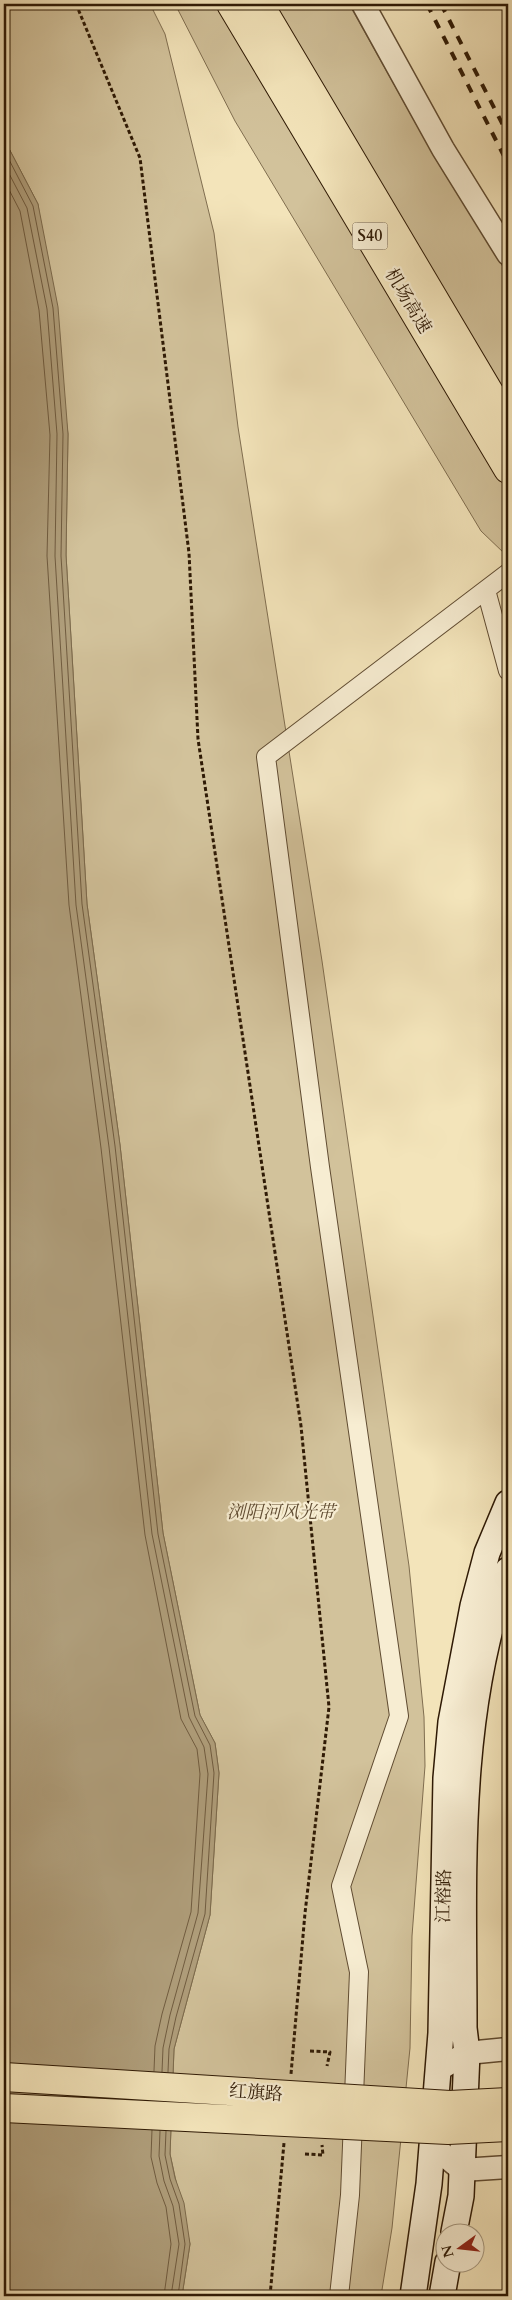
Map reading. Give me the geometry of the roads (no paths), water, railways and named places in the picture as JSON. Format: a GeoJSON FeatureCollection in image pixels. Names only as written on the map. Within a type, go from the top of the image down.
{"type":"FeatureCollection","features":[{"type":"Feature","properties":{"kind":"main road","name":"机场高速"},"geometry":{"type":"LineString","coordinates":[[231,4],[508,469]]}},
{"type":"Feature","properties":{"kind":"main road","name":"机场高速"},"geometry":{"type":"LineString","coordinates":[[259,4],[508,424]]}},
{"type":"Feature","properties":{"kind":"main road","name":"江榕路"},"geometry":{"type":"LineString","coordinates":[[413,2296],[429,2184],[441,2033],[446,1778],[451,1722],[473,1606],[486,1553],[508,1503]]}},
{"type":"Feature","properties":{"kind":"main road","name":"江榕路"},"geometry":{"type":"LineString","coordinates":[[456,2222],[462,2170],[467,2053],[464,2028],[464,1821],[468,1756],[478,1690],[495,1606],[508,1570]]}},
{"type":"Feature","properties":{"kind":"main road","name":"红旗路"},"geometry":{"type":"LineString","coordinates":[[4,2077],[450,2105],[508,2102]]}},
{"type":"Feature","properties":{"kind":"main road","name":"红旗路"},"geometry":{"type":"LineString","coordinates":[[4,2108],[448,2130],[508,2127]]}},
{"type":"Feature","properties":{"kind":"main road"},"geometry":{"type":"LineString","coordinates":[[442,2296],[446,2272]]}},
{"type":"Feature","properties":{"kind":"street"},"geometry":{"type":"LineString","coordinates":[[363,4],[443,149],[508,254]]}},
{"type":"Feature","properties":{"kind":"street"},"geometry":{"type":"LineString","coordinates":[[339,2296],[350,2195],[359,1972],[341,1886],[399,1716],[320,1167],[266,757],[508,572]]}},
{"type":"Feature","properties":{"kind":"street"},"geometry":{"type":"LineString","coordinates":[[486,590],[508,671]]}},
{"type":"Feature","properties":{"kind":"street"},"geometry":{"type":"LineString","coordinates":[[438,2070],[467,2053],[508,2049]]}},
{"type":"Feature","properties":{"kind":"street"},"geometry":{"type":"LineString","coordinates":[[432,2146],[462,2170],[508,2167]]}},
{"type":"Feature","properties":{"kind":"water"},"geometry":{"type":"Polygon","coordinates":[[[4,139],[38,204],[58,307],[68,434],[66,555],[87,904],[120,1145],[163,1533],[200,1715],[215,1743],[219,1773],[210,1915],[174,2049],[170,2154],[175,2178],[184,2203],[190,2244],[182,2296],[4,2296],[4,139]]]}},
{"type":"Feature","properties":{"kind":"railway"},"geometry":{"type":"LineString","coordinates":[[427,4],[508,164]]}},
{"type":"Feature","properties":{"kind":"railway"},"geometry":{"type":"LineString","coordinates":[[441,4],[508,135]]}},
{"type":"Feature","properties":{"kind":"park label","name":"浏阳河风光带"},"geometry":{"type":"Point","coordinates":[281,1512]}}]}
